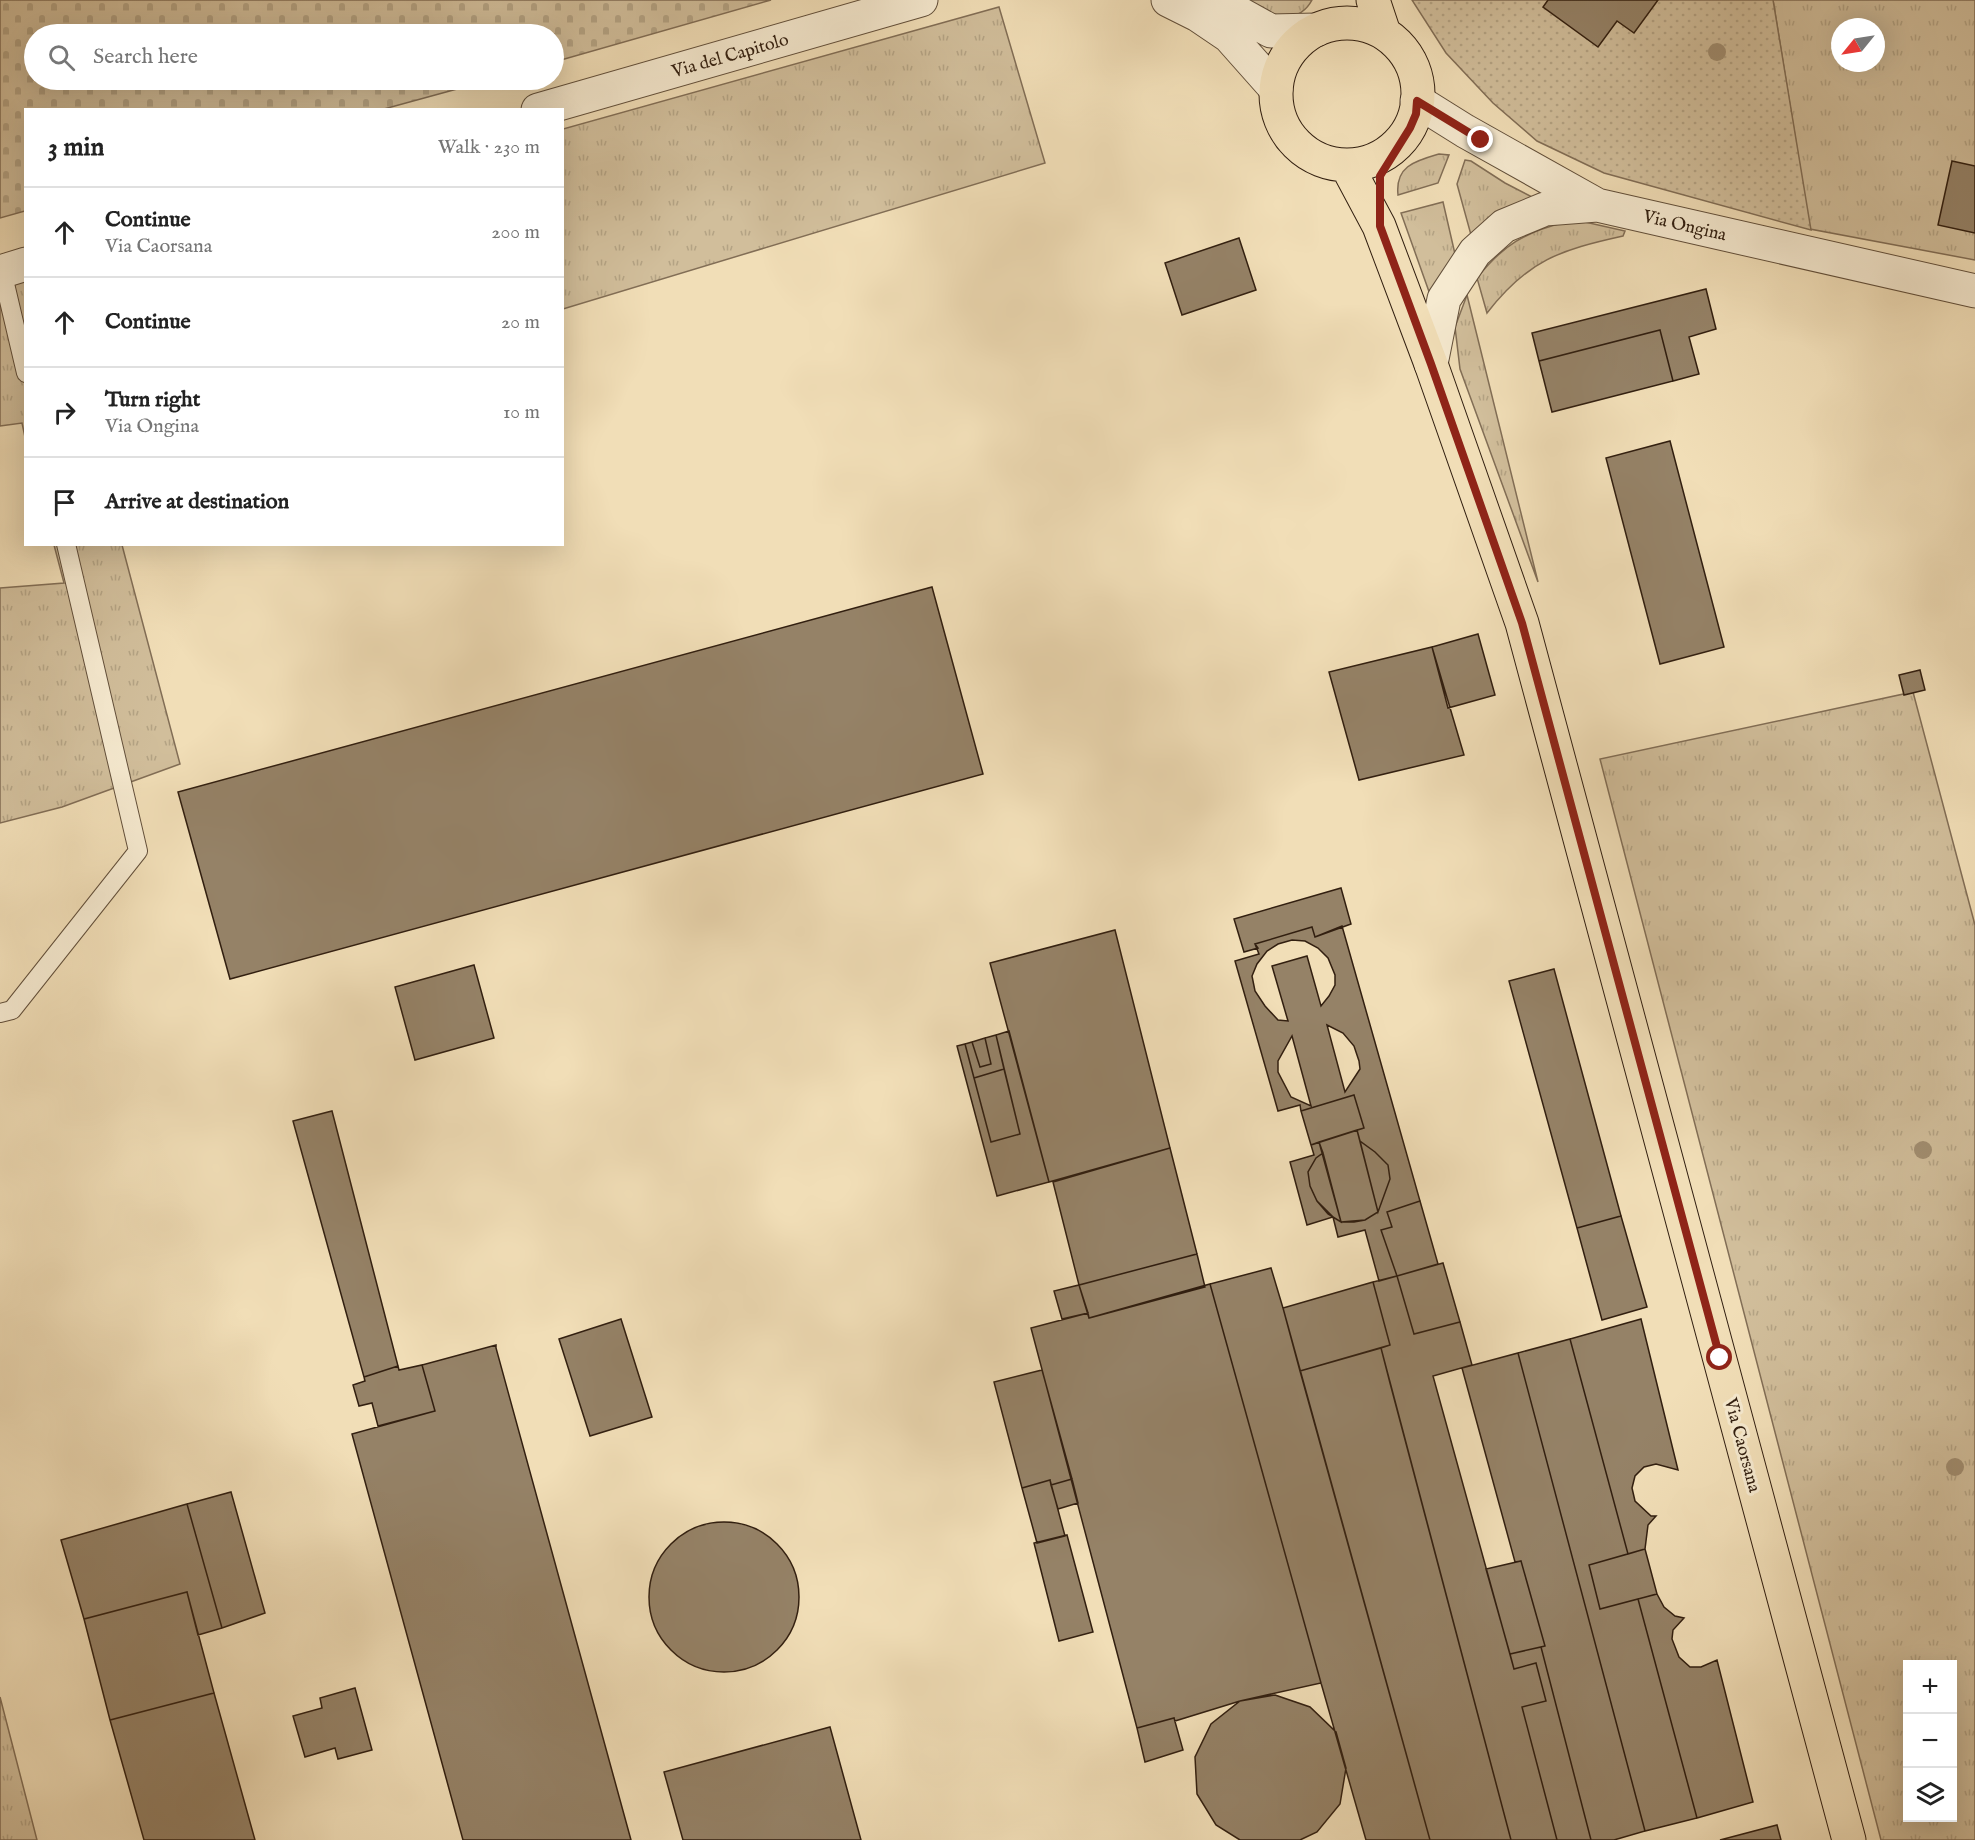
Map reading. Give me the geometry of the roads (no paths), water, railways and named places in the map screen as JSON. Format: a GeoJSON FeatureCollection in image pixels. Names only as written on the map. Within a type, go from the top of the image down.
{"type":"FeatureCollection","features":[{"type":"Feature","properties":{"kind":"main road"},"geometry":{"type":"LineString","coordinates":[[1373,0],[1384,33]]}},
{"type":"Feature","properties":{"kind":"main road"},"geometry":{"type":"LineString","coordinates":[[1380,226],[1380,176],[1413,114],[1418,91],[1414,68],[1401,48],[1384,33],[1361,24],[1328,18],[1295,44],[1281,65],[1276,89],[1278,112],[1287,134],[1303,150],[1324,162],[1347,166],[1372,161],[1394,148],[1413,114]]}},
{"type":"Feature","properties":{"kind":"main road"},"geometry":{"type":"LineString","coordinates":[[1347,166],[1380,226]]}},
{"type":"Feature","properties":{"kind":"main road","name":"Via Caorsana"},"geometry":{"type":"LineString","coordinates":[[1380,226],[1522,623],[1849,1840]]}},
{"type":"Feature","properties":{"kind":"street","name":"Via del Capitolo"},"geometry":{"type":"LineString","coordinates":[[545,108],[921,0]]}},
{"type":"Feature","properties":{"kind":"street"},"geometry":{"type":"LineString","coordinates":[[1168,0],[1198,15],[1229,36],[1276,89]]}},
{"type":"Feature","properties":{"kind":"street"},"geometry":{"type":"LineString","coordinates":[[1215,0],[1271,31],[1328,18]]}},
{"type":"Feature","properties":{"kind":"street","name":"Via Ongina"},"geometry":{"type":"LineString","coordinates":[[1413,114],[1465,131],[1597,205],[1975,291]]}},
{"type":"Feature","properties":{"kind":"street"},"geometry":{"type":"LineString","coordinates":[[1431,364],[1444,299],[1475,252],[1504,226],[1545,209],[1597,205]]}},
{"type":"Feature","properties":{"kind":"lane"},"geometry":{"type":"LineString","coordinates":[[9,269],[24,360]]}},
{"type":"Feature","properties":{"kind":"lane"},"geometry":{"type":"LineString","coordinates":[[0,1013],[12,1010],[138,851],[66,546]]}}]}
